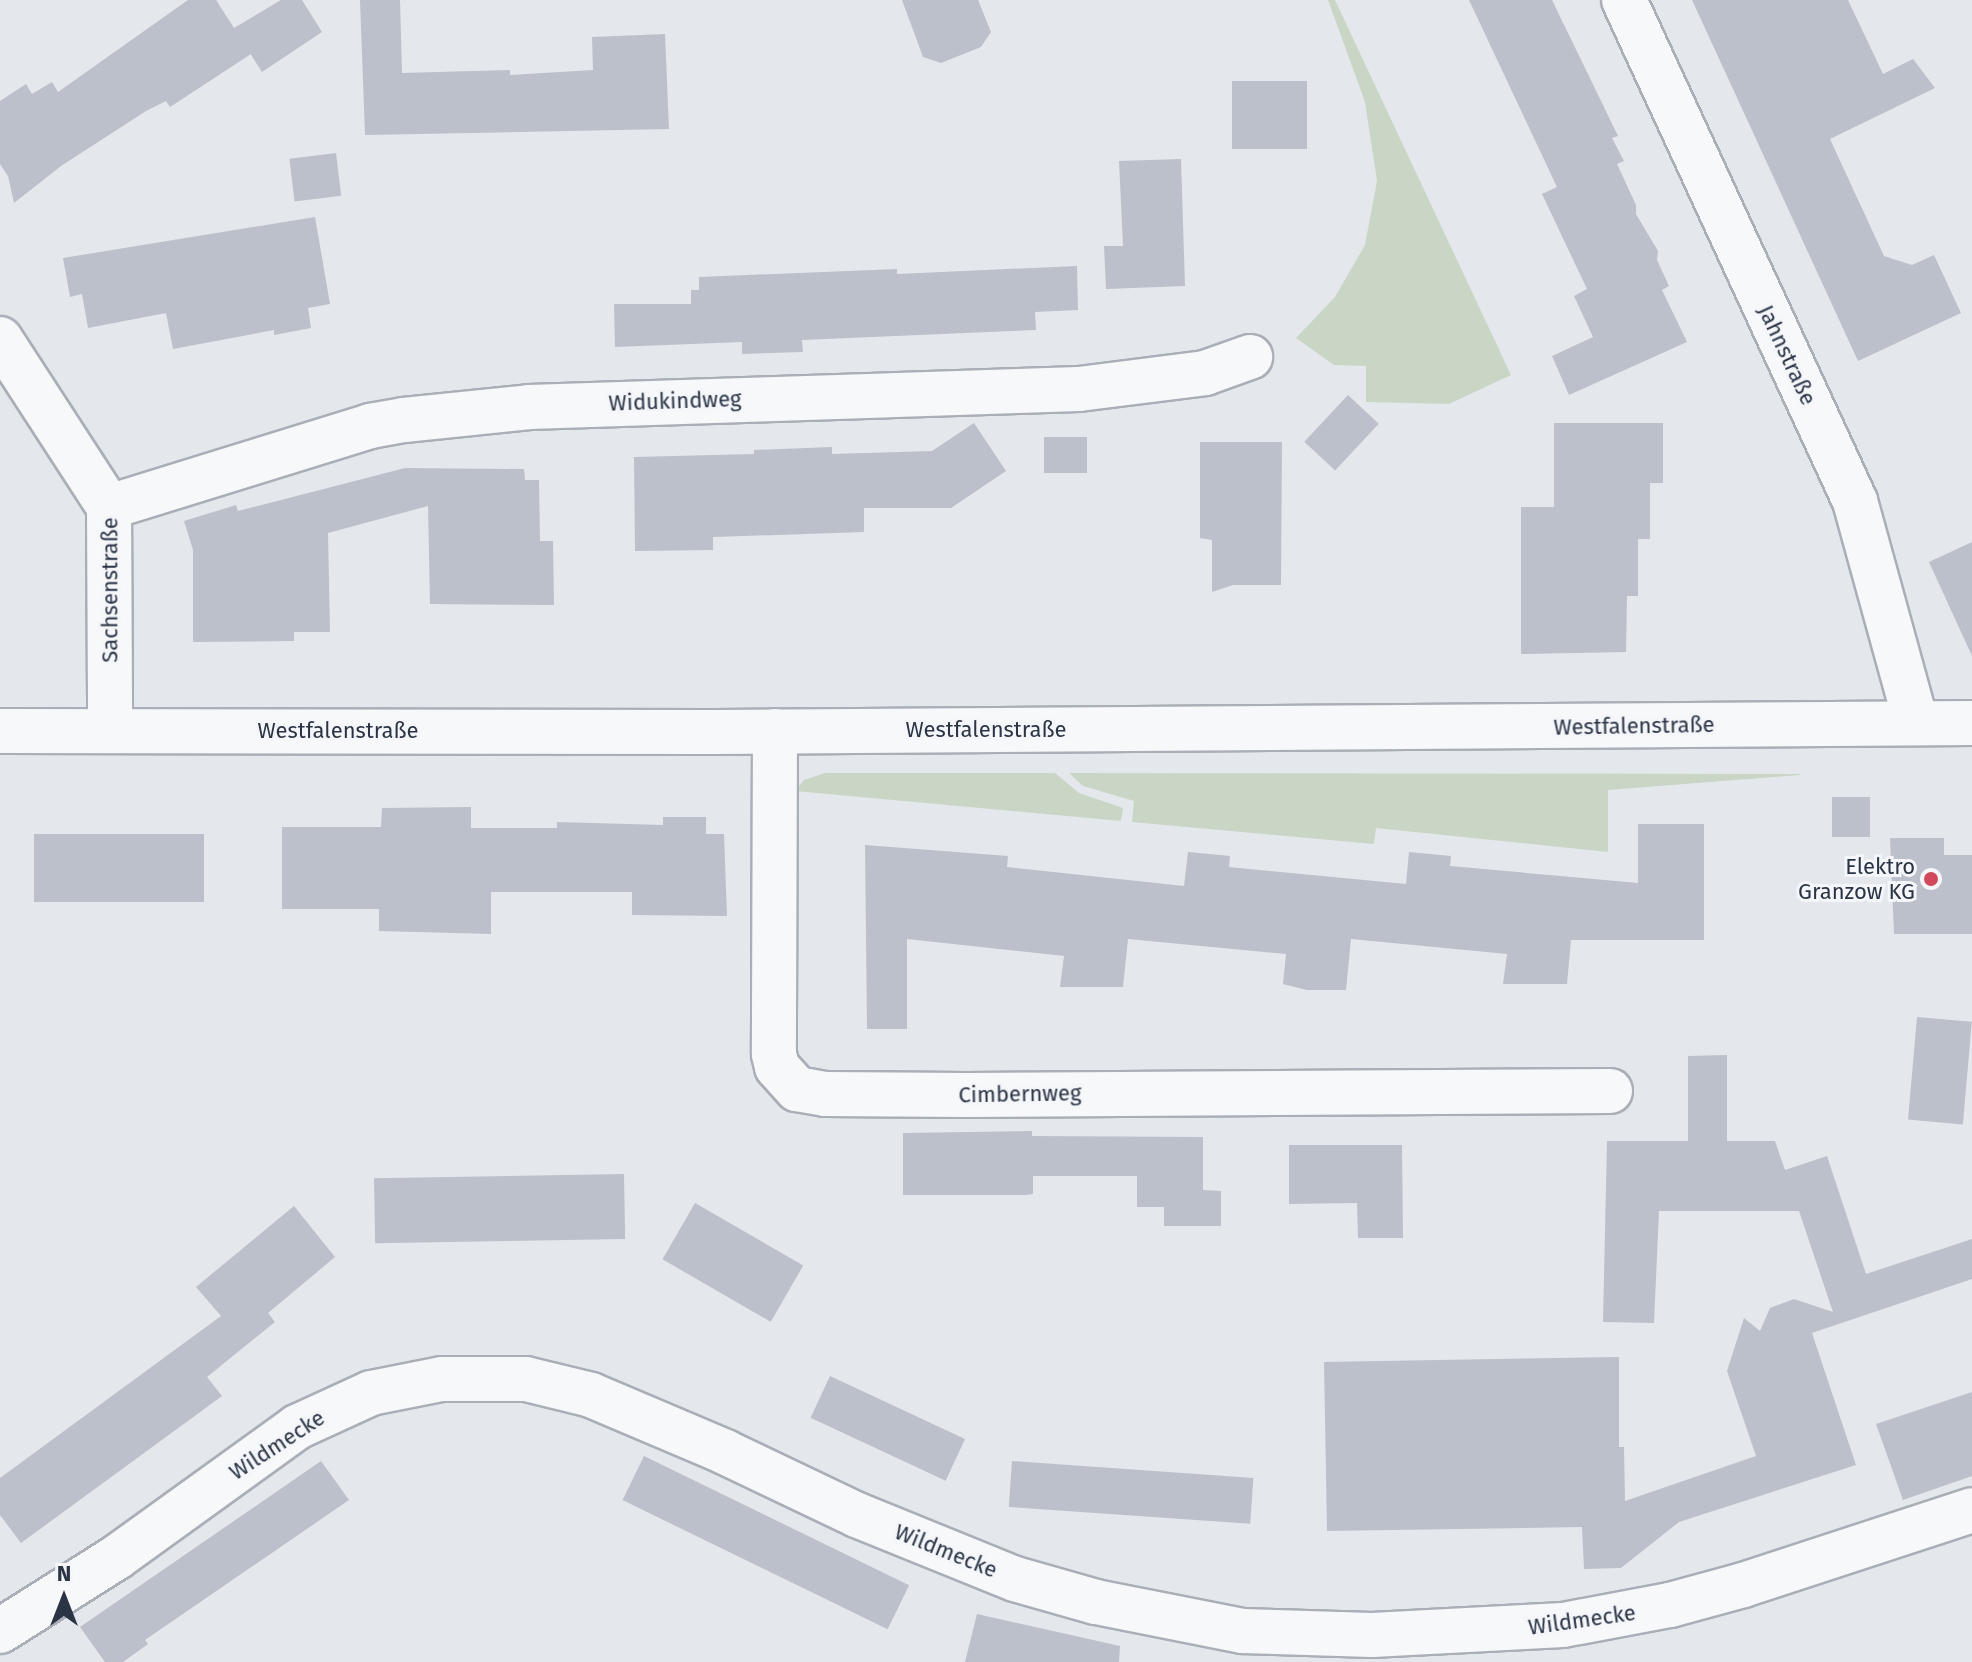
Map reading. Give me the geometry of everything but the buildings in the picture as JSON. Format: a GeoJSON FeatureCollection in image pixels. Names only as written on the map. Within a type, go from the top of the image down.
{"type":"FeatureCollection","features":[{"type":"Feature","properties":{"kind":"street","name":"Jahnstraße"},"geometry":{"type":"LineString","coordinates":[[1624,0],[1855,501],[1916,722]]}},
{"type":"Feature","properties":{"kind":"street","name":"Sachsenstraße"},"geometry":{"type":"LineString","coordinates":[[0,339],[109,507],[110,731]]}},
{"type":"Feature","properties":{"kind":"street","name":"Widukindweg"},"geometry":{"type":"LineString","coordinates":[[109,507],[370,426],[404,420],[529,407],[1079,389],[1205,373],[1250,357]]}},
{"type":"Feature","properties":{"kind":"street","name":"Westfalenstraße"},"geometry":{"type":"LineString","coordinates":[[0,731],[1607,728],[1800,721],[1972,723]]}},
{"type":"Feature","properties":{"kind":"street","name":"Cimbernweg"},"geometry":{"type":"LineString","coordinates":[[775,731],[774,1054],[777,1067],[797,1089],[825,1094],[966,1095],[1610,1091]]}},
{"type":"Feature","properties":{"kind":"street","name":"Wildmecke"},"geometry":{"type":"LineString","coordinates":[[0,1631],[117,1557],[297,1427],[371,1393],[442,1379],[526,1379],[591,1395],[736,1457],[857,1515],[1015,1579],[1096,1602],[1243,1631],[1416,1633],[1518,1629],[1616,1616],[1743,1585],[1972,1510]]}},
{"type":"Feature","properties":{"kind":"green space"},"geometry":{"type":"Polygon","coordinates":[[[1328,0],[1335,0],[1511,375],[1449,404],[1366,402],[1366,366],[1334,365],[1296,338],[1335,297],[1365,245],[1377,181],[1365,102],[1328,0]]]}},
{"type":"Feature","properties":{"kind":"green space"},"geometry":{"type":"Polygon","coordinates":[[[825,773],[1055,773],[1079,793],[1123,808],[1121,821],[795,791],[804,780],[825,773]]]}},
{"type":"Feature","properties":{"kind":"green space"},"geometry":{"type":"Polygon","coordinates":[[[1069,773],[1800,775],[1608,790],[1608,852],[1376,828],[1374,844],[1132,822],[1134,801],[1083,786],[1069,773]]]}},
{"type":"Feature","properties":{"kind":"place","name":"Elektro Granzow KG"},"geometry":{"type":"Point","coordinates":[1931,879]}}]}
